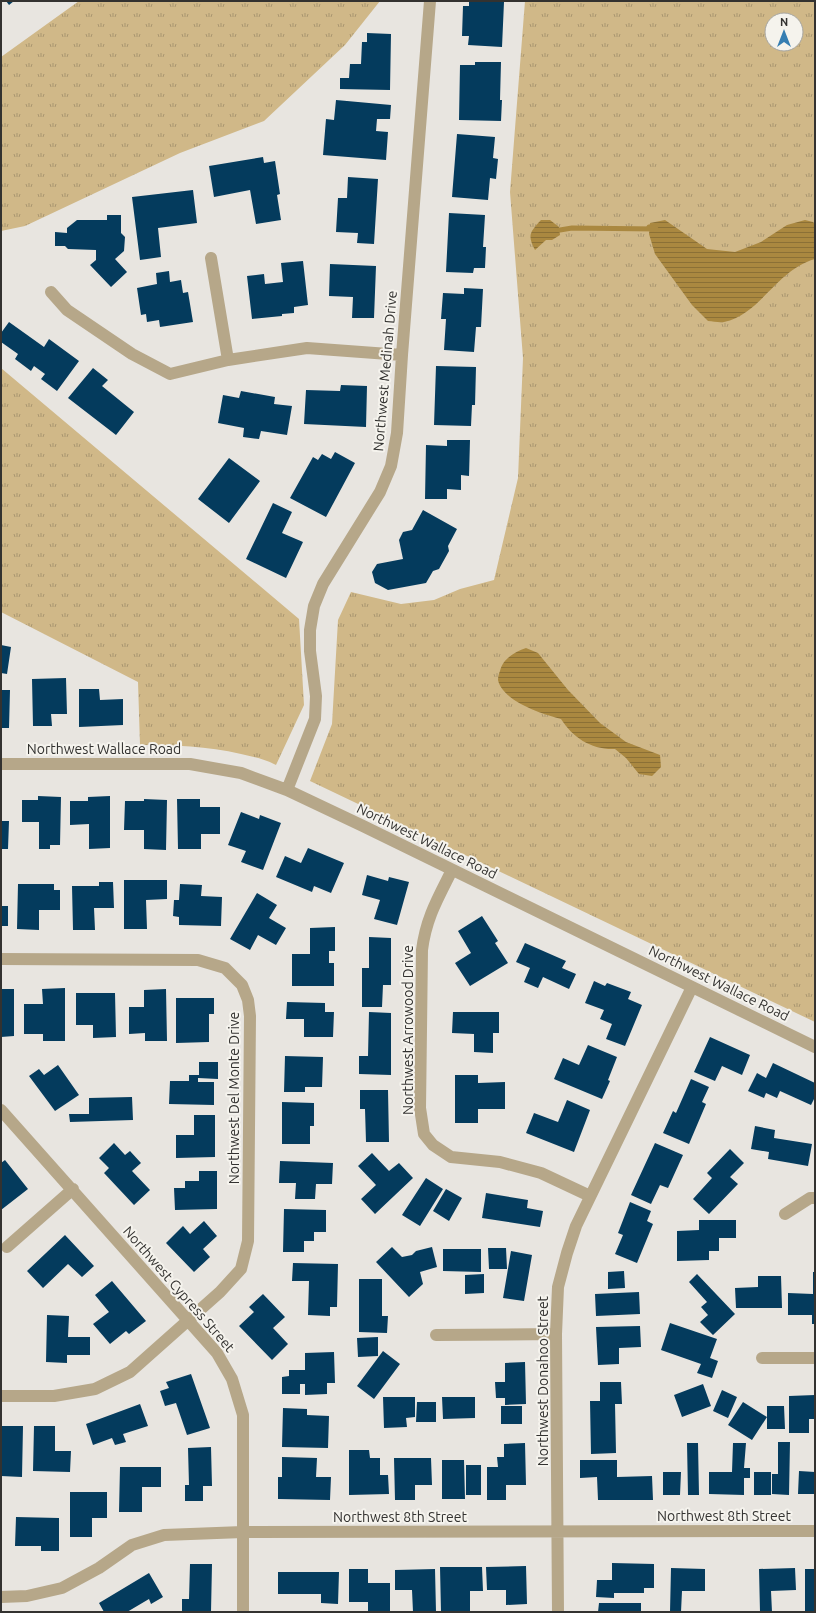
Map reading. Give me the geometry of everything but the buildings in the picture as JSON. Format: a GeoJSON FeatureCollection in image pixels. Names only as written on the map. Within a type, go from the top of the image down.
{"type":"FeatureCollection","features":[{"type":"Feature","properties":{"kind":"street","name":"Northwest Medinah Drive"},"geometry":{"type":"LineString","coordinates":[[287,790],[315,718],[316,696],[310,651],[310,630],[314,606],[323,584],[380,492],[391,466],[397,433],[430,1]]}},
{"type":"Feature","properties":{"kind":"street"},"geometry":{"type":"LineString","coordinates":[[211,258],[228,360]]}},
{"type":"Feature","properties":{"kind":"street"},"geometry":{"type":"LineString","coordinates":[[51,292],[68,310],[132,354],[170,374],[228,360],[306,348],[402,355]]}},
{"type":"Feature","properties":{"kind":"street","name":"Northwest Wallace Road"},"geometry":{"type":"LineString","coordinates":[[1,764],[190,764],[241,773],[287,790],[815,1047]]}},
{"type":"Feature","properties":{"kind":"street","name":"Northwest Arrowood Drive"},"geometry":{"type":"LineString","coordinates":[[452,870],[430,914],[422,950],[420,1108],[424,1134],[433,1145],[451,1157],[500,1162],[541,1173],[590,1196]]}},
{"type":"Feature","properties":{"kind":"street","name":"Northwest Del Monte Drive"},"geometry":{"type":"LineString","coordinates":[[1,959],[198,960],[225,968],[242,985],[248,1000],[250,1016],[248,1240],[241,1269],[220,1292],[130,1372],[95,1389],[54,1396],[1,1396]]}},
{"type":"Feature","properties":{"kind":"street","name":"Northwest Donahoo Street"},"geometry":{"type":"LineString","coordinates":[[558,1612],[559,1532],[556,1334],[558,1287],[567,1253],[590,1196],[692,987]]}},
{"type":"Feature","properties":{"kind":"street","name":"Northwest Cypress Street"},"geometry":{"type":"LineString","coordinates":[[1,1110],[189,1320],[217,1353],[232,1378],[243,1415],[243,1612]]}},
{"type":"Feature","properties":{"kind":"street"},"geometry":{"type":"LineString","coordinates":[[7,1247],[73,1189]]}},
{"type":"Feature","properties":{"kind":"street"},"geometry":{"type":"LineString","coordinates":[[785,1214],[810,1198],[815,1198]]}},
{"type":"Feature","properties":{"kind":"street"},"geometry":{"type":"LineString","coordinates":[[436,1335],[556,1334]]}},
{"type":"Feature","properties":{"kind":"street"},"geometry":{"type":"LineString","coordinates":[[762,1358],[815,1358]]}},
{"type":"Feature","properties":{"kind":"street","name":"Northwest 8th Street"},"geometry":{"type":"LineString","coordinates":[[1,1597],[27,1596],[62,1588],[98,1568],[132,1545],[164,1535],[243,1532],[815,1531]]}},
{"type":"Feature","properties":{"kind":"green space"},"geometry":{"type":"Polygon","coordinates":[[[79,1],[380,1],[345,45],[264,121],[180,153],[25,226],[1,231],[1,57],[79,1]]]}},
{"type":"Feature","properties":{"kind":"green space"},"geometry":{"type":"Polygon","coordinates":[[[525,1],[815,1],[815,1022],[310,781],[332,724],[338,620],[351,592],[401,604],[434,600],[460,589],[494,580],[518,478],[523,358],[510,192],[525,1]]]}},
{"type":"Feature","properties":{"kind":"green space"},"geometry":{"type":"Polygon","coordinates":[[[1,368],[299,619],[304,705],[276,765],[254,757],[216,749],[140,745],[138,682],[1,612],[1,368]]]}},
{"type":"Feature","properties":{"kind":"shaded area"},"geometry":{"type":"Polygon","coordinates":[[[541,220],[550,220],[559,227],[560,235],[552,240],[546,240],[535,250],[530,237],[532,231],[541,220]]]}},
{"type":"Feature","properties":{"kind":"shaded area"},"geometry":{"type":"Polygon","coordinates":[[[665,220],[707,249],[735,252],[761,242],[787,225],[805,220],[813,222],[815,224],[815,259],[790,272],[759,301],[737,317],[724,322],[708,321],[692,305],[655,254],[649,234],[650,223],[665,220]]]}},
{"type":"Feature","properties":{"kind":"shaded area"},"geometry":{"type":"Polygon","coordinates":[[[526,648],[538,653],[568,690],[600,723],[626,742],[660,755],[661,767],[652,776],[639,774],[626,758],[615,749],[607,749],[584,742],[571,732],[561,719],[525,706],[507,695],[501,688],[498,680],[502,666],[510,656],[526,648]]]}},
{"type":"Feature","properties":{"kind":"waterway"},"geometry":{"type":"LineString","coordinates":[[560,230],[572,228],[656,229],[649,227]]}}]}
